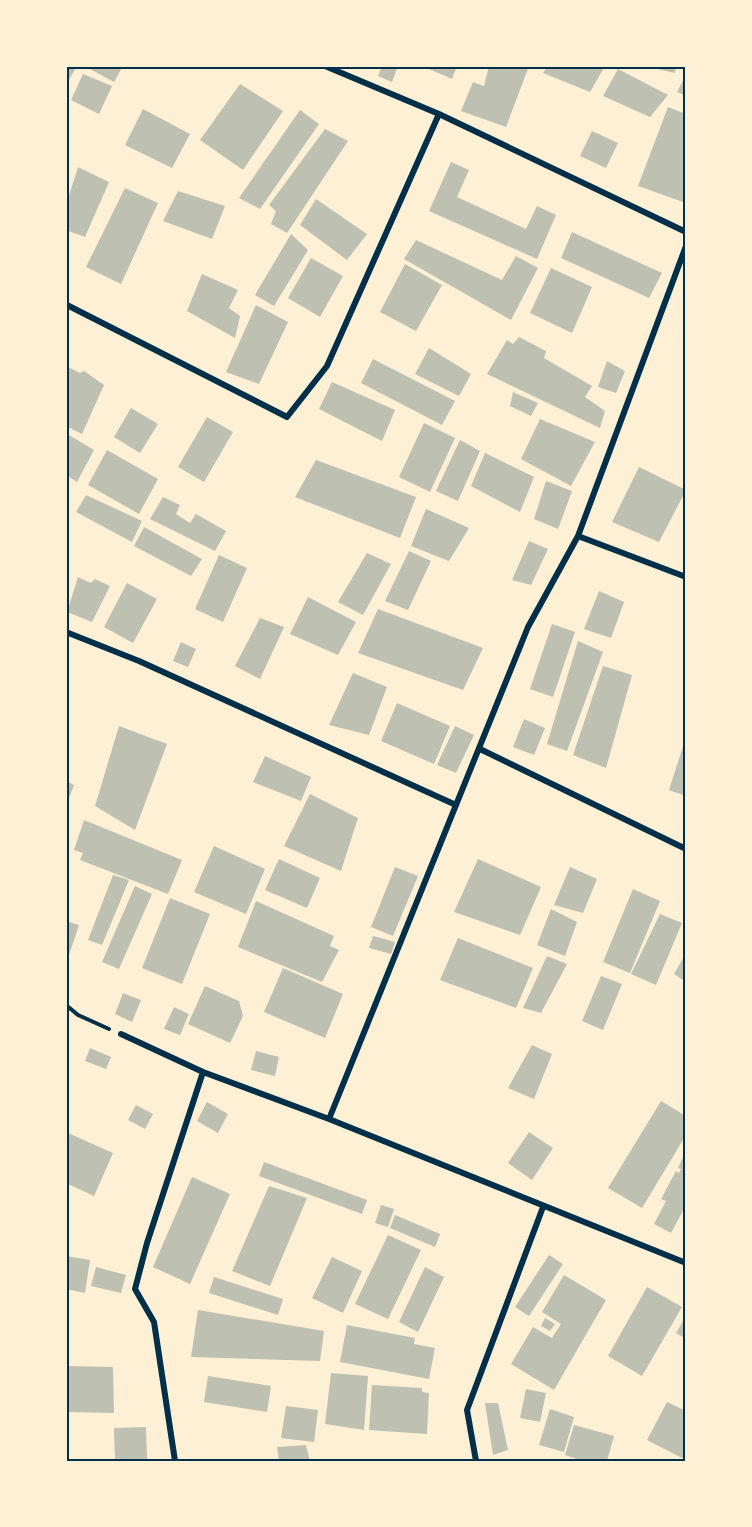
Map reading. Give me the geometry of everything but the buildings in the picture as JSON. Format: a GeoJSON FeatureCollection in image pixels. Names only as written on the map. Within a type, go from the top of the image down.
{"type":"FeatureCollection","features":[{"type":"Feature","properties":{"kind":"street"},"geometry":{"type":"LineString","coordinates":[[326,66],[439,114],[686,232]]}},
{"type":"Feature","properties":{"kind":"street"},"geometry":{"type":"LineString","coordinates":[[67,305],[287,417],[327,366],[439,114]]}},
{"type":"Feature","properties":{"kind":"street"},"geometry":{"type":"LineString","coordinates":[[329,1119],[528,627],[578,536],[686,246]]}},
{"type":"Feature","properties":{"kind":"street"},"geometry":{"type":"LineString","coordinates":[[578,536],[686,577]]}},
{"type":"Feature","properties":{"kind":"street"},"geometry":{"type":"LineString","coordinates":[[66,632],[139,661],[456,805]]}},
{"type":"Feature","properties":{"kind":"street"},"geometry":{"type":"LineString","coordinates":[[480,749],[686,849]]}},
{"type":"Feature","properties":{"kind":"street"},"geometry":{"type":"LineString","coordinates":[[121,1034],[203,1072],[329,1119],[686,1263]]}},
{"type":"Feature","properties":{"kind":"street"},"geometry":{"type":"LineString","coordinates":[[175,1461],[154,1322],[135,1289],[147,1243],[203,1072]]}},
{"type":"Feature","properties":{"kind":"street"},"geometry":{"type":"LineString","coordinates":[[476,1461],[467,1410],[543,1207]]}},
{"type":"Feature","properties":{"kind":"path"},"geometry":{"type":"LineString","coordinates":[[66,1005],[78,1016],[121,1034]]}}]}
